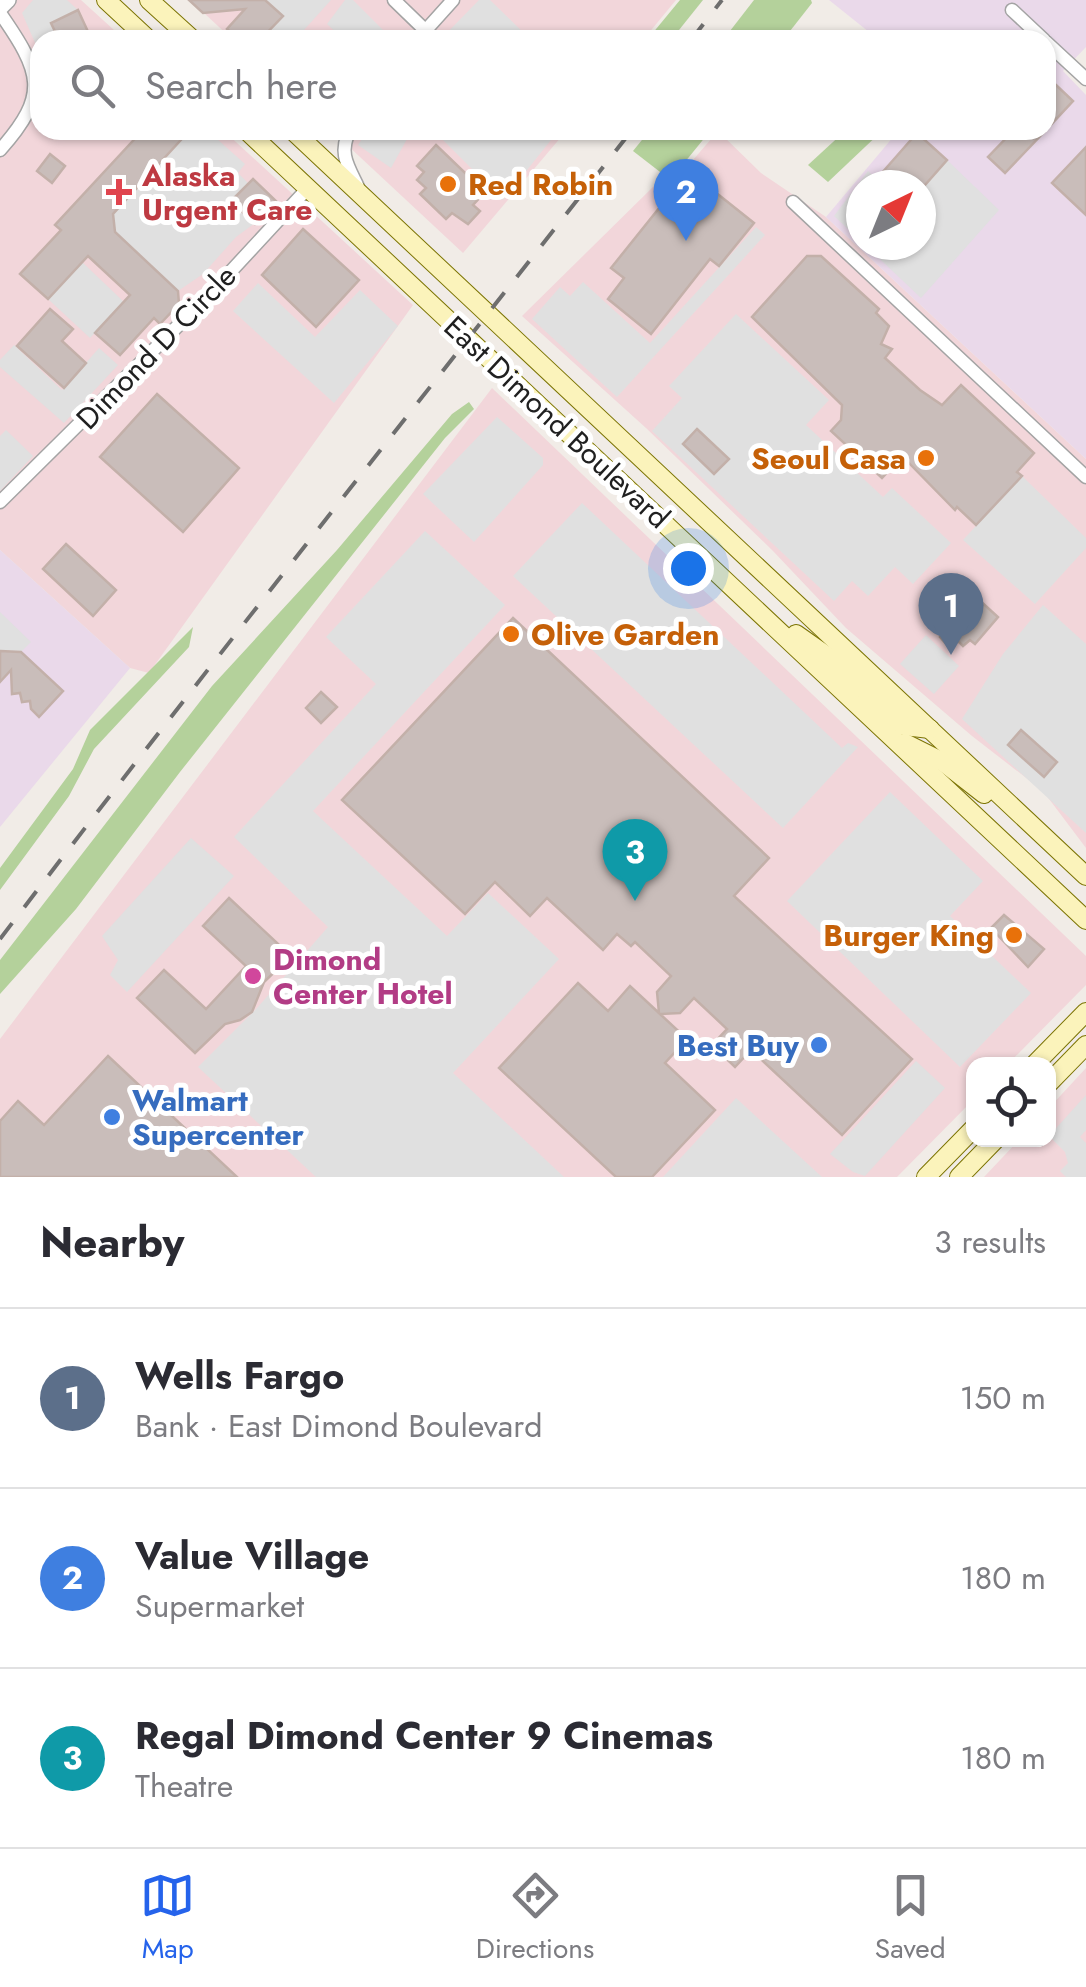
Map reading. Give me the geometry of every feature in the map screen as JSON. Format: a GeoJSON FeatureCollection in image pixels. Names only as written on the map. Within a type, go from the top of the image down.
{"type":"FeatureCollection","features":[{"type":"Feature","properties":{"kind":"main road"},"geometry":{"type":"LineString","coordinates":[[106,0],[138,30]]}},
{"type":"Feature","properties":{"kind":"main road"},"geometry":{"type":"LineString","coordinates":[[149,0],[182,30]]}},
{"type":"Feature","properties":{"kind":"main road","name":"East Dimond Boulevard"},"geometry":{"type":"LineString","coordinates":[[257,140],[1086,920]]}},
{"type":"Feature","properties":{"kind":"main road","name":"East Dimond Boulevard"},"geometry":{"type":"LineString","coordinates":[[303,140],[1086,876]]}},
{"type":"Feature","properties":{"kind":"main road"},"geometry":{"type":"LineString","coordinates":[[593,456],[616,433]]}},
{"type":"Feature","properties":{"kind":"main road"},"geometry":{"type":"LineString","coordinates":[[765,617],[830,658],[904,726],[930,729]]}},
{"type":"Feature","properties":{"kind":"main road"},"geometry":{"type":"LineString","coordinates":[[894,739],[943,762],[1049,841]]}},
{"type":"Feature","properties":{"kind":"main road"},"geometry":{"type":"LineString","coordinates":[[1042,1057],[1086,1012]]}},
{"type":"Feature","properties":{"kind":"main road"},"geometry":{"type":"LineString","coordinates":[[1056,1076],[1086,1045]]}},
{"type":"Feature","properties":{"kind":"main road"},"geometry":{"type":"LineString","coordinates":[[926,1177],[966,1136]]}},
{"type":"Feature","properties":{"kind":"main road"},"geometry":{"type":"LineString","coordinates":[[959,1177],[988,1147]]}},
{"type":"Feature","properties":{"kind":"street"},"geometry":{"type":"LineString","coordinates":[[8,0],[0,11],[30,66]]}},
{"type":"Feature","properties":{"kind":"street"},"geometry":{"type":"LineString","coordinates":[[394,0],[417,30]]}},
{"type":"Feature","properties":{"kind":"street"},"geometry":{"type":"LineString","coordinates":[[425,30],[452,0]]}},
{"type":"Feature","properties":{"kind":"street"},"geometry":{"type":"LineString","coordinates":[[1012,10],[1033,30]]}},
{"type":"Feature","properties":{"kind":"street"},"geometry":{"type":"LineString","coordinates":[[1056,51],[1086,80]]}},
{"type":"Feature","properties":{"kind":"street"},"geometry":{"type":"LineString","coordinates":[[0,150],[30,107]]}},
{"type":"Feature","properties":{"kind":"street"},"geometry":{"type":"LineString","coordinates":[[345,140],[343,156],[364,198]]}},
{"type":"Feature","properties":{"kind":"street","name":"Dimond D Circle"},"geometry":{"type":"LineString","coordinates":[[0,502],[208,295],[308,188]]}},
{"type":"Feature","properties":{"kind":"street"},"geometry":{"type":"LineString","coordinates":[[792,202],[1086,477]]}},
{"type":"Feature","properties":{"kind":"shaded area"},"geometry":{"type":"Polygon","coordinates":[[[0,0],[81,0],[114,30],[30,30],[30,140],[234,140],[413,305],[149,673],[130,668],[0,550],[0,0]]]}},
{"type":"Feature","properties":{"kind":"shaded area"},"geometry":{"type":"Polygon","coordinates":[[[33,0],[67,0],[78,10],[51,23],[54,30],[30,31],[22,13],[33,0]]]}},
{"type":"Feature","properties":{"kind":"shaded area"},"geometry":{"type":"Polygon","coordinates":[[[190,0],[676,0],[651,30],[222,30],[190,0]]]}},
{"type":"Feature","properties":{"kind":"shaded area"},"geometry":{"type":"Polygon","coordinates":[[[265,0],[331,0],[304,30],[269,30],[282,16],[265,0]]]}},
{"type":"Feature","properties":{"kind":"shaded area"},"geometry":{"type":"Polygon","coordinates":[[[345,0],[353,0],[383,30],[333,30],[327,24],[345,0]]]}},
{"type":"Feature","properties":{"kind":"shaded area"},"geometry":{"type":"Polygon","coordinates":[[[479,0],[490,0],[521,30],[450,30],[479,0]]]}},
{"type":"Feature","properties":{"kind":"shaded area"},"geometry":{"type":"Polygon","coordinates":[[[829,0],[1086,0],[1086,47],[1063,71],[1086,95],[1086,459],[872,260],[936,260],[936,170],[865,170],[891,140],[1056,140],[1056,30],[866,30],[829,0]]]}},
{"type":"Feature","properties":{"kind":"shaded area"},"geometry":{"type":"Polygon","coordinates":[[[181,140],[218,140],[245,164],[238,173],[248,183],[232,201],[255,223],[236,237],[203,274],[178,291],[115,232],[113,214],[181,140]]]}},
{"type":"Feature","properties":{"kind":"shaded area"},"geometry":{"type":"Polygon","coordinates":[[[342,140],[559,140],[463,253],[342,140]]]}},
{"type":"Feature","properties":{"kind":"shaded area"},"geometry":{"type":"Polygon","coordinates":[[[361,140],[406,140],[391,168],[358,145],[361,140]]]}},
{"type":"Feature","properties":{"kind":"shaded area"},"geometry":{"type":"Polygon","coordinates":[[[443,140],[551,140],[503,200],[443,140]]]}},
{"type":"Feature","properties":{"kind":"shaded area"},"geometry":{"type":"Polygon","coordinates":[[[710,140],[727,140],[761,173],[826,217],[846,236],[846,260],[872,260],[1086,459],[1086,848],[1043,791],[846,628],[646,428],[522,316],[656,184],[680,175],[710,140]]]}},
{"type":"Feature","properties":{"kind":"shaded area"},"geometry":{"type":"Polygon","coordinates":[[[947,160],[999,210],[921,298],[881,260],[936,260],[936,171],[947,160]]]}},
{"type":"Feature","properties":{"kind":"shaded area"},"geometry":{"type":"Polygon","coordinates":[[[846,193],[846,236],[826,217],[846,193]]]}},
{"type":"Feature","properties":{"kind":"shaded area"},"geometry":{"type":"Polygon","coordinates":[[[846,200],[846,227],[834,216],[846,200]]]}},
{"type":"Feature","properties":{"kind":"shaded area"},"geometry":{"type":"Polygon","coordinates":[[[756,227],[765,235],[617,397],[532,319],[560,287],[570,296],[583,282],[650,343],[756,227]]]}},
{"type":"Feature","properties":{"kind":"shaded area"},"geometry":{"type":"Polygon","coordinates":[[[82,262],[124,302],[90,338],[48,299],[82,262]]]}},
{"type":"Feature","properties":{"kind":"shaded area"},"geometry":{"type":"Polygon","coordinates":[[[258,283],[315,337],[360,290],[398,326],[334,403],[233,311],[258,283]]]}},
{"type":"Feature","properties":{"kind":"shaded area"},"geometry":{"type":"Polygon","coordinates":[[[736,314],[829,400],[806,425],[883,497],[892,488],[951,543],[913,584],[895,567],[868,596],[852,581],[834,601],[652,431],[682,398],[669,386],[736,314]]]}},
{"type":"Feature","properties":{"kind":"shaded area"},"geometry":{"type":"Polygon","coordinates":[[[14,345],[62,390],[99,348],[118,365],[64,423],[0,367],[0,360],[14,345]]]}},
{"type":"Feature","properties":{"kind":"shaded area"},"geometry":{"type":"Polygon","coordinates":[[[492,388],[1086,956],[1086,985],[1015,1057],[966,1057],[966,1107],[897,1177],[0,1177],[0,1039],[492,388]]]}},
{"type":"Feature","properties":{"kind":"shaded area"},"geometry":{"type":"Polygon","coordinates":[[[497,417],[543,458],[543,465],[474,542],[423,494],[497,417]]]}},
{"type":"Feature","properties":{"kind":"shaded area"},"geometry":{"type":"Polygon","coordinates":[[[6,430],[33,456],[0,491],[0,436],[6,430]]]}},
{"type":"Feature","properties":{"kind":"shaded area"},"geometry":{"type":"Polygon","coordinates":[[[1022,476],[1086,538],[1086,548],[1035,604],[963,540],[1022,476]]]}},
{"type":"Feature","properties":{"kind":"shaded area"},"geometry":{"type":"Polygon","coordinates":[[[582,503],[842,748],[848,743],[858,747],[783,828],[513,576],[582,503]]]}},
{"type":"Feature","properties":{"kind":"shaded area"},"geometry":{"type":"Polygon","coordinates":[[[425,531],[505,605],[313,811],[447,936],[488,893],[559,959],[453,1073],[564,1177],[316,1177],[198,1067],[257,1008],[328,927],[234,837],[376,684],[326,637],[425,531]]]}},
{"type":"Feature","properties":{"kind":"shaded area"},"geometry":{"type":"Polygon","coordinates":[[[0,550],[130,668],[0,827],[0,550]]]}},
{"type":"Feature","properties":{"kind":"shaded area"},"geometry":{"type":"Polygon","coordinates":[[[1043,605],[1086,644],[1086,833],[962,719],[1003,654],[1043,605]]]}},
{"type":"Feature","properties":{"kind":"shaded area"},"geometry":{"type":"Polygon","coordinates":[[[0,612],[31,642],[21,652],[0,651],[0,612]]]}},
{"type":"Feature","properties":{"kind":"shaded area"},"geometry":{"type":"Polygon","coordinates":[[[926,635],[959,666],[934,694],[900,664],[926,635]]]}},
{"type":"Feature","properties":{"kind":"shaded area"},"geometry":{"type":"Polygon","coordinates":[[[890,792],[983,881],[950,916],[1031,993],[960,1067],[787,901],[890,792]]]}},
{"type":"Feature","properties":{"kind":"shaded area"},"geometry":{"type":"Polygon","coordinates":[[[191,838],[234,876],[127,992],[110,975],[118,960],[102,936],[191,838]]]}},
{"type":"Feature","properties":{"kind":"shaded area"},"geometry":{"type":"Polygon","coordinates":[[[916,1061],[945,1088],[865,1176],[853,1172],[830,1154],[916,1061]]]}},
{"type":"Feature","properties":{"kind":"shaded area"},"geometry":{"type":"Polygon","coordinates":[[[1086,1068],[1086,1177],[984,1177],[1012,1147],[1056,1147],[1056,1100],[1086,1068]]]}},
{"type":"Feature","properties":{"kind":"shaded area"},"geometry":{"type":"Polygon","coordinates":[[[1086,1095],[1086,1130],[1080,1137],[1086,1143],[1086,1177],[1066,1177],[1060,1171],[1068,1163],[1065,1152],[1056,1143],[1056,1128],[1086,1095]]]}},
{"type":"Feature","properties":{"kind":"shaded area"},"geometry":{"type":"Polygon","coordinates":[[[736,1098],[822,1177],[663,1177],[736,1098]]]}},
{"type":"Feature","properties":{"kind":"green space"},"geometry":{"type":"Polygon","coordinates":[[[680,0],[703,0],[679,30],[655,30],[680,0]]]}},
{"type":"Feature","properties":{"kind":"green space"},"geometry":{"type":"Polygon","coordinates":[[[754,0],[811,0],[791,30],[731,30],[754,0]]]}},
{"type":"Feature","properties":{"kind":"green space"},"geometry":{"type":"Polygon","coordinates":[[[642,140],[703,140],[680,168],[664,175],[633,151],[642,140]]]}},
{"type":"Feature","properties":{"kind":"green space"},"geometry":{"type":"Polygon","coordinates":[[[835,140],[872,140],[828,182],[808,165],[835,140]]]}},
{"type":"Feature","properties":{"kind":"green space"},"geometry":{"type":"Polygon","coordinates":[[[469,402],[474,409],[445,438],[76,909],[0,994],[0,960],[212,686],[337,550],[452,414],[469,402]]]}},
{"type":"Feature","properties":{"kind":"green space"},"geometry":{"type":"Polygon","coordinates":[[[193,627],[189,647],[94,749],[69,796],[0,890],[0,868],[73,769],[90,730],[193,627]]]}},
{"type":"Feature","properties":{"kind":"building"},"geometry":{"type":"Polygon","coordinates":[[[189,0],[265,0],[283,16],[270,30],[228,30],[245,9],[203,13],[189,0]]]}},
{"type":"Feature","properties":{"kind":"building"},"geometry":{"type":"Polygon","coordinates":[[[78,10],[87,30],[54,30],[51,23],[78,10]]]}},
{"type":"Feature","properties":{"kind":"building"},"geometry":{"type":"Polygon","coordinates":[[[1056,85],[1073,101],[1056,119],[1056,85]]]}},
{"type":"Feature","properties":{"kind":"building"},"geometry":{"type":"Polygon","coordinates":[[[134,140],[181,140],[113,214],[115,232],[178,291],[179,304],[160,324],[154,318],[120,355],[95,333],[130,295],[88,256],[48,299],[20,274],[61,230],[55,225],[134,140]]]}},
{"type":"Feature","properties":{"kind":"building"},"geometry":{"type":"Polygon","coordinates":[[[911,140],[925,140],[947,160],[936,172],[884,170],[911,140]]]}},
{"type":"Feature","properties":{"kind":"building"},"geometry":{"type":"Polygon","coordinates":[[[1004,140],[1036,140],[1005,173],[988,157],[1004,140]]]}},
{"type":"Feature","properties":{"kind":"building","name":"Red Robin"},"geometry":{"type":"Polygon","coordinates":[[[436,145],[485,192],[473,205],[480,211],[468,224],[452,213],[446,219],[420,194],[426,188],[417,180],[424,172],[417,166],[436,145]]]}},
{"type":"Feature","properties":{"kind":"building"},"geometry":{"type":"Polygon","coordinates":[[[1086,147],[1086,215],[1052,183],[1086,147]]]}},
{"type":"Feature","properties":{"kind":"building"},"geometry":{"type":"Polygon","coordinates":[[[50,154],[65,166],[52,183],[37,171],[50,154]]]}},
{"type":"Feature","properties":{"kind":"building"},"geometry":{"type":"Polygon","coordinates":[[[253,179],[276,201],[255,224],[231,201],[253,179]]]}},
{"type":"Feature","properties":{"kind":"building"},"geometry":{"type":"Polygon","coordinates":[[[700,180],[754,223],[719,266],[710,259],[651,334],[608,299],[624,278],[611,268],[672,192],[683,201],[700,180]]]}},
{"type":"Feature","properties":{"kind":"building"},"geometry":{"type":"Polygon","coordinates":[[[303,229],[359,280],[316,327],[262,275],[303,229]]]}},
{"type":"Feature","properties":{"kind":"building"},"geometry":{"type":"Polygon","coordinates":[[[807,256],[821,256],[879,309],[876,313],[889,326],[881,344],[892,349],[885,358],[920,390],[942,405],[961,385],[1034,453],[1017,472],[1022,476],[976,525],[957,507],[955,510],[906,460],[898,461],[882,478],[831,431],[841,420],[842,405],[752,317],[807,256]]]}},
{"type":"Feature","properties":{"kind":"building"},"geometry":{"type":"Polygon","coordinates":[[[50,309],[73,329],[62,341],[86,363],[64,388],[17,346],[50,309]]]}},
{"type":"Feature","properties":{"kind":"building"},"geometry":{"type":"Polygon","coordinates":[[[157,394],[239,468],[183,532],[100,457],[157,394]]]}},
{"type":"Feature","properties":{"kind":"building"},"geometry":{"type":"Polygon","coordinates":[[[697,429],[729,459],[714,474],[683,444],[697,429]]]}},
{"type":"Feature","properties":{"kind":"building"},"geometry":{"type":"Polygon","coordinates":[[[66,544],[116,590],[93,616],[43,569],[66,544]]]}},
{"type":"Feature","properties":{"kind":"building"},"geometry":{"type":"Polygon","coordinates":[[[947,594],[964,609],[976,597],[998,617],[975,644],[970,640],[963,646],[955,638],[948,646],[940,637],[956,618],[940,601],[947,594]]]}},
{"type":"Feature","properties":{"kind":"building"},"geometry":{"type":"Polygon","coordinates":[[[513,618],[769,858],[734,896],[912,1059],[842,1135],[751,1050],[735,1067],[712,1045],[727,1029],[694,998],[680,1013],[660,1014],[687,1039],[665,1063],[715,1110],[652,1177],[616,1177],[499,1068],[578,983],[608,1011],[630,986],[659,1013],[657,992],[671,976],[635,942],[631,946],[617,934],[603,950],[547,898],[530,916],[495,882],[465,914],[342,800],[513,618]]]}},
{"type":"Feature","properties":{"kind":"building"},"geometry":{"type":"Polygon","coordinates":[[[0,651],[21,652],[63,691],[39,717],[31,709],[30,701],[22,702],[20,693],[12,694],[11,670],[0,682],[0,651]]]}},
{"type":"Feature","properties":{"kind":"building"},"geometry":{"type":"Polygon","coordinates":[[[321,692],[337,707],[321,723],[306,708],[321,692]]]}},
{"type":"Feature","properties":{"kind":"building"},"geometry":{"type":"Polygon","coordinates":[[[1021,730],[1057,762],[1044,777],[1008,745],[1021,730]]]}},
{"type":"Feature","properties":{"kind":"building","name":"Dimond Center Hotel"},"geometry":{"type":"Polygon","coordinates":[[[229,898],[291,956],[264,982],[252,1012],[225,1024],[195,1053],[137,998],[164,970],[206,1009],[246,966],[203,926],[229,898]]]}},
{"type":"Feature","properties":{"kind":"building","name":"Burger King"},"geometry":{"type":"Polygon","coordinates":[[[1004,915],[1044,949],[1028,967],[991,928],[1004,915]]]}},
{"type":"Feature","properties":{"kind":"building","name":"Walmart Supercenter"},"geometry":{"type":"Polygon","coordinates":[[[108,1056],[237,1177],[0,1177],[0,1121],[18,1101],[44,1125],[108,1056]]]}},
{"type":"Feature","properties":{"kind":"railway"},"geometry":{"type":"LineString","coordinates":[[699,30],[722,0]]}},
{"type":"Feature","properties":{"kind":"railway"},"geometry":{"type":"LineString","coordinates":[[0,939],[624,140]]}},
{"type":"Feature","properties":{"kind":"place","name":"Red Robin"},"geometry":{"type":"Point","coordinates":[448,184]}},
{"type":"Feature","properties":{"kind":"place","name":"Alaska Urgent Care"},"geometry":{"type":"Point","coordinates":[119,192]}},
{"type":"Feature","properties":{"kind":"place","name":"Value Village"},"geometry":{"type":"Point","coordinates":[686,241]}},
{"type":"Feature","properties":{"kind":"place","name":"Seoul Casa"},"geometry":{"type":"Point","coordinates":[926,458]}},
{"type":"Feature","properties":{"kind":"place","name":"Olive Garden"},"geometry":{"type":"Point","coordinates":[511,634]}},
{"type":"Feature","properties":{"kind":"place","name":"Wells Fargo"},"geometry":{"type":"Point","coordinates":[951,655]}},
{"type":"Feature","properties":{"kind":"place","name":"Regal Dimond Center 9 Cinemas"},"geometry":{"type":"Point","coordinates":[635,901]}},
{"type":"Feature","properties":{"kind":"place","name":"Burger King"},"geometry":{"type":"Point","coordinates":[1014,935]}},
{"type":"Feature","properties":{"kind":"place","name":"Dimond Center Hotel"},"geometry":{"type":"Point","coordinates":[253,976]}},
{"type":"Feature","properties":{"kind":"place","name":"Best Buy"},"geometry":{"type":"Point","coordinates":[819,1045]}},
{"type":"Feature","properties":{"kind":"place","name":"Walmart Supercenter"},"geometry":{"type":"Point","coordinates":[112,1117]}}]}
